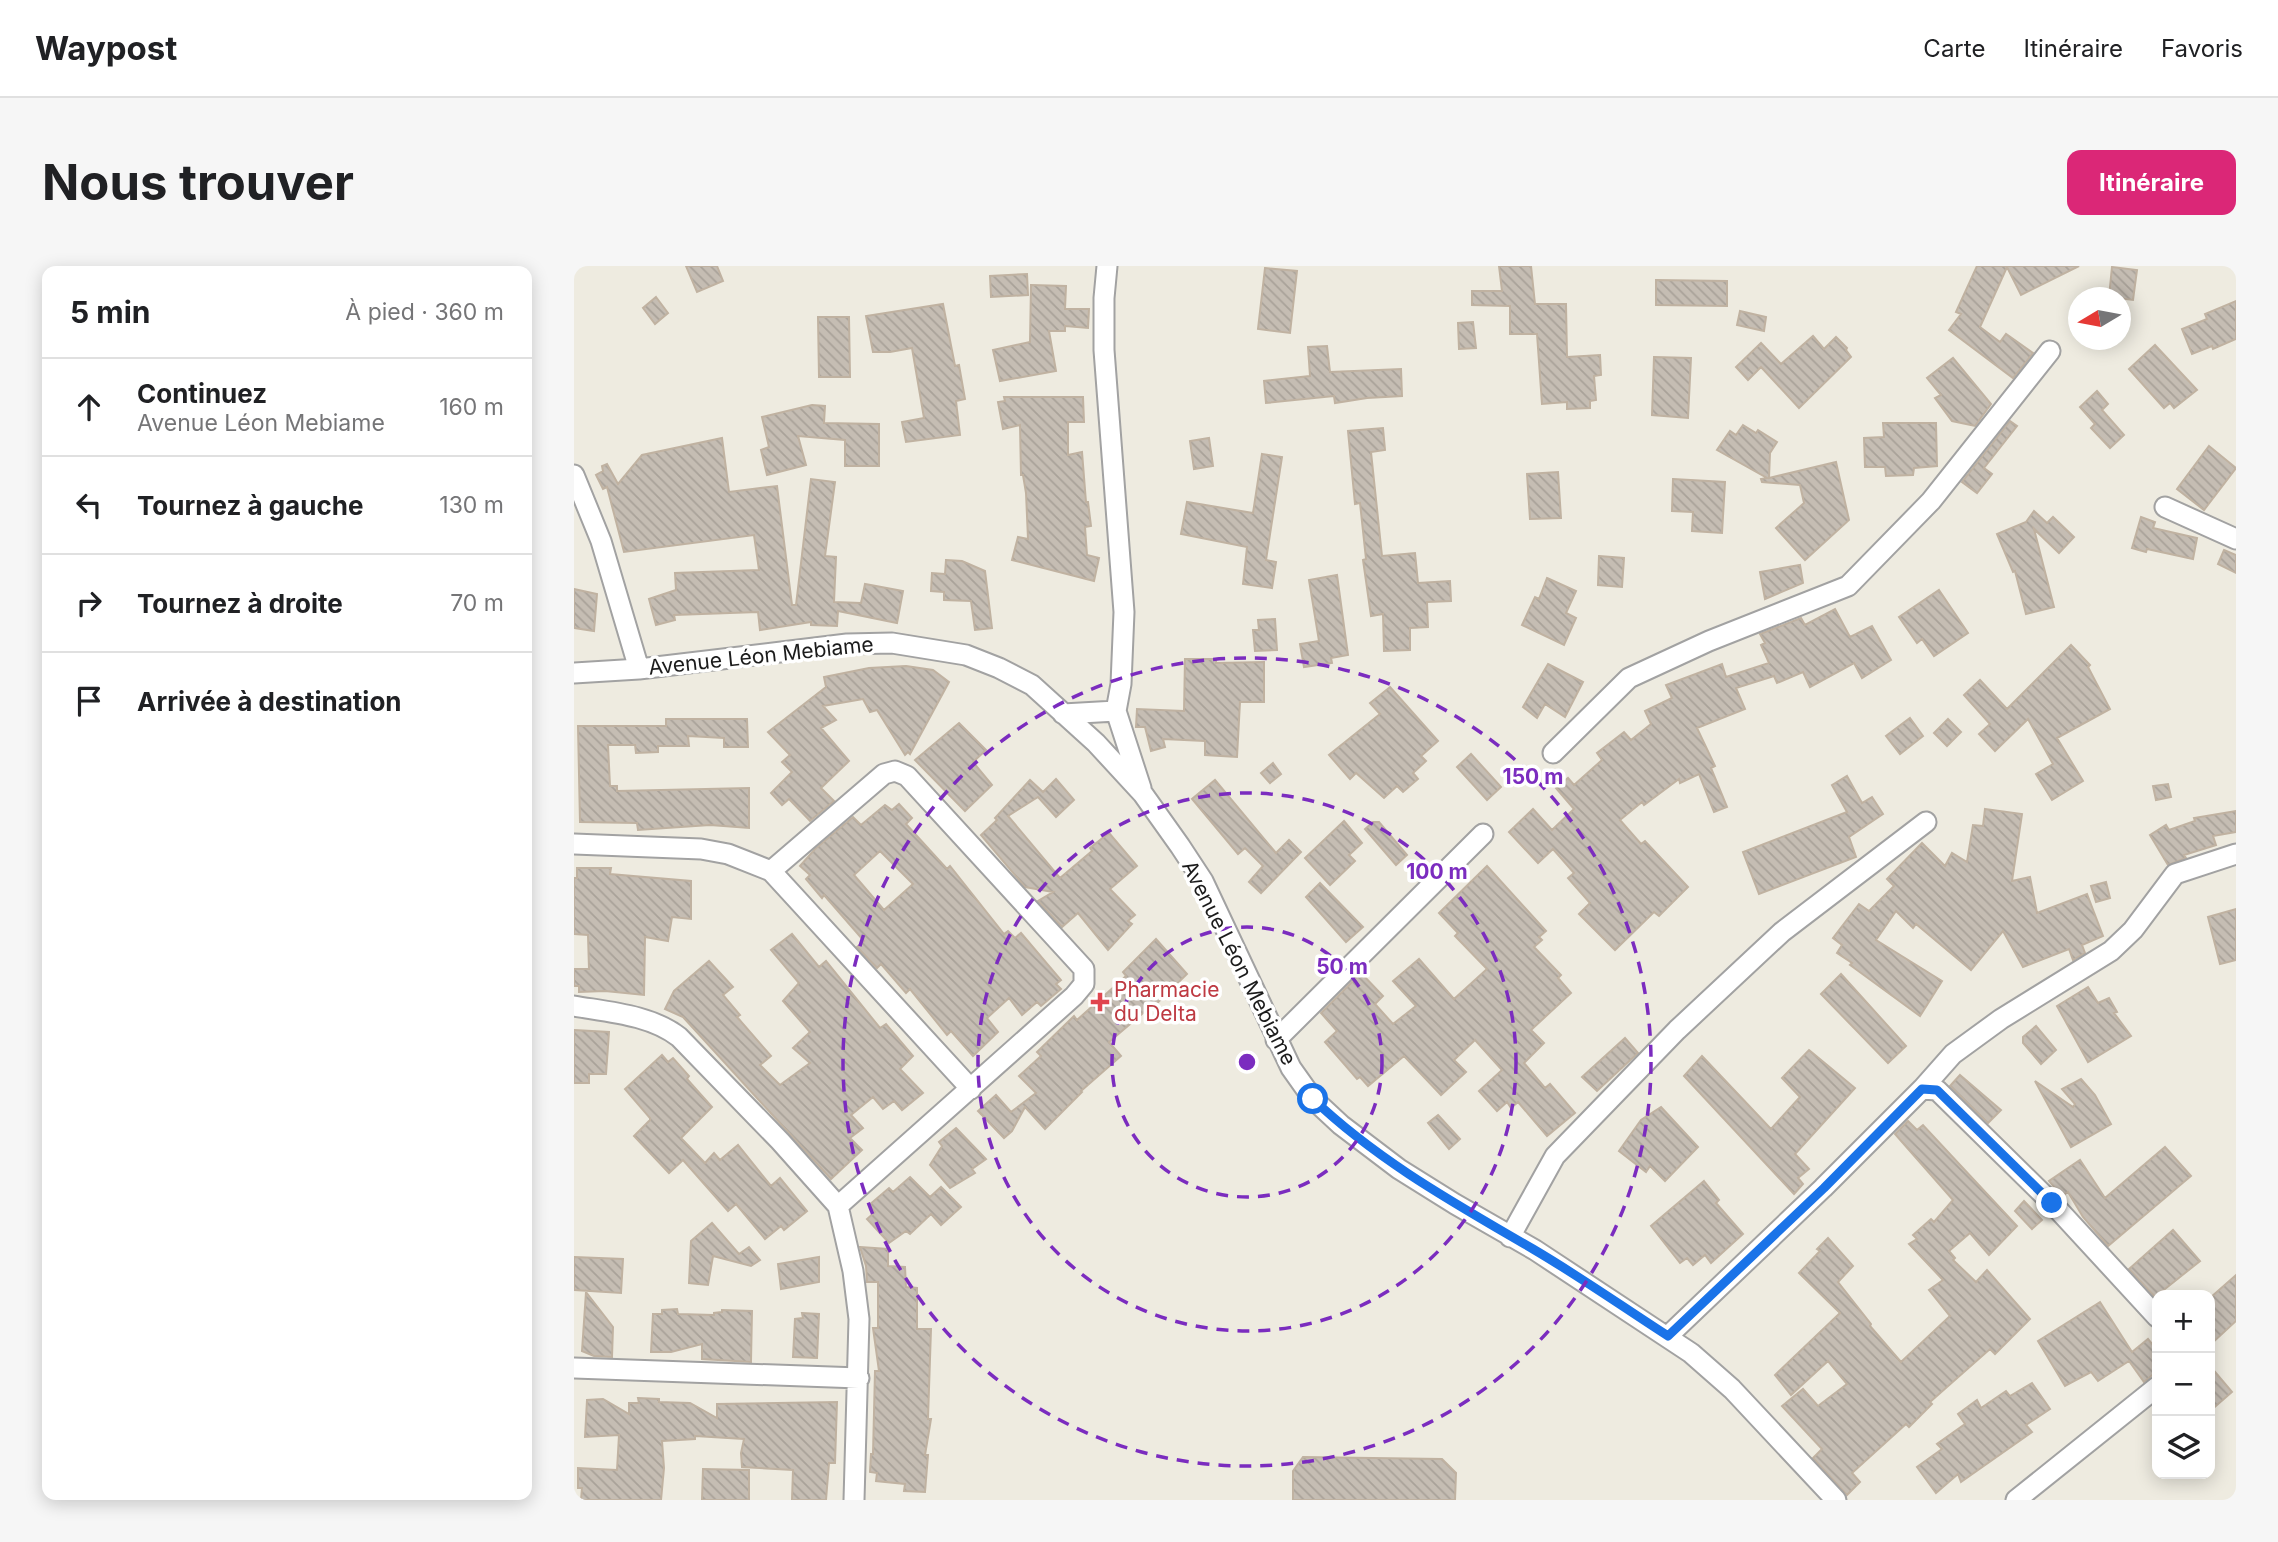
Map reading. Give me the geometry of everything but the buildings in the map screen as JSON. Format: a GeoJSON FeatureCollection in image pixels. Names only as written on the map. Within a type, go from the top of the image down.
{"type":"FeatureCollection","features":[{"type":"Feature","properties":{"kind":"street"},"geometry":{"type":"LineString","coordinates":[[1107,266],[1104,350],[1124,612],[1116,710],[1143,794]]}},
{"type":"Feature","properties":{"kind":"street"},"geometry":{"type":"LineString","coordinates":[[1553,753],[1629,678],[1709,641],[1848,586],[1931,501],[2050,351]]}},
{"type":"Feature","properties":{"kind":"street"},"geometry":{"type":"LineString","coordinates":[[574,475],[601,541],[639,669]]}},
{"type":"Feature","properties":{"kind":"street"},"geometry":{"type":"LineString","coordinates":[[2165,507],[2236,539]]}},
{"type":"Feature","properties":{"kind":"street","name":"Avenue Léon Mebiame"},"geometry":{"type":"LineString","coordinates":[[574,673],[639,669],[847,645],[892,643],[966,655],[1032,685],[1096,743],[1143,794],[1203,881],[1276,1040],[1291,1068],[1313,1099],[1341,1125],[1399,1169],[1668,1336],[1691,1353],[1732,1390],[1836,1500]]}},
{"type":"Feature","properties":{"kind":"street"},"geometry":{"type":"LineString","coordinates":[[1063,713],[1116,710]]}},
{"type":"Feature","properties":{"kind":"street"},"geometry":{"type":"LineString","coordinates":[[771,871],[884,774],[895,771],[907,776],[1084,969],[1084,984],[1079,990],[838,1206]]}},
{"type":"Feature","properties":{"kind":"street"},"geometry":{"type":"LineString","coordinates":[[1510,1237],[1555,1156],[1677,1030],[1782,932],[1926,822]]}},
{"type":"Feature","properties":{"kind":"street"},"geometry":{"type":"LineString","coordinates":[[1276,1040],[1483,834]]}},
{"type":"Feature","properties":{"kind":"street"},"geometry":{"type":"LineString","coordinates":[[574,844],[701,849],[727,854],[771,871],[971,1089]]}},
{"type":"Feature","properties":{"kind":"street"},"geometry":{"type":"LineString","coordinates":[[1668,1336],[1824,1188],[1954,1054],[2001,1018],[2111,951],[2133,930],[2175,874],[2236,855]]}},
{"type":"Feature","properties":{"kind":"street"},"geometry":{"type":"LineString","coordinates":[[574,1006],[648,1021],[668,1028],[680,1037],[838,1206],[858,1307],[859,1378],[854,1500]]}},
{"type":"Feature","properties":{"kind":"street"},"geometry":{"type":"LineString","coordinates":[[1922,1089],[1937,1090],[2052,1203],[2152,1312]]}},
{"type":"Feature","properties":{"kind":"street"},"geometry":{"type":"LineString","coordinates":[[574,1368],[859,1378]]}},
{"type":"Feature","properties":{"kind":"street"},"geometry":{"type":"LineString","coordinates":[[2016,1500],[2152,1391]]}},
{"type":"Feature","properties":{"kind":"place","name":"Pharmacie du Delta"},"geometry":{"type":"Point","coordinates":[1100,1002]}},
{"type":"Feature","properties":{"kind":"route"},"geometry":{"type":"LineString","coordinates":[[1313,1099],[1341,1125],[1399,1169],[1535,1250],[1668,1336],[1824,1188],[1922,1089],[1937,1090],[2052,1203]]}}]}
